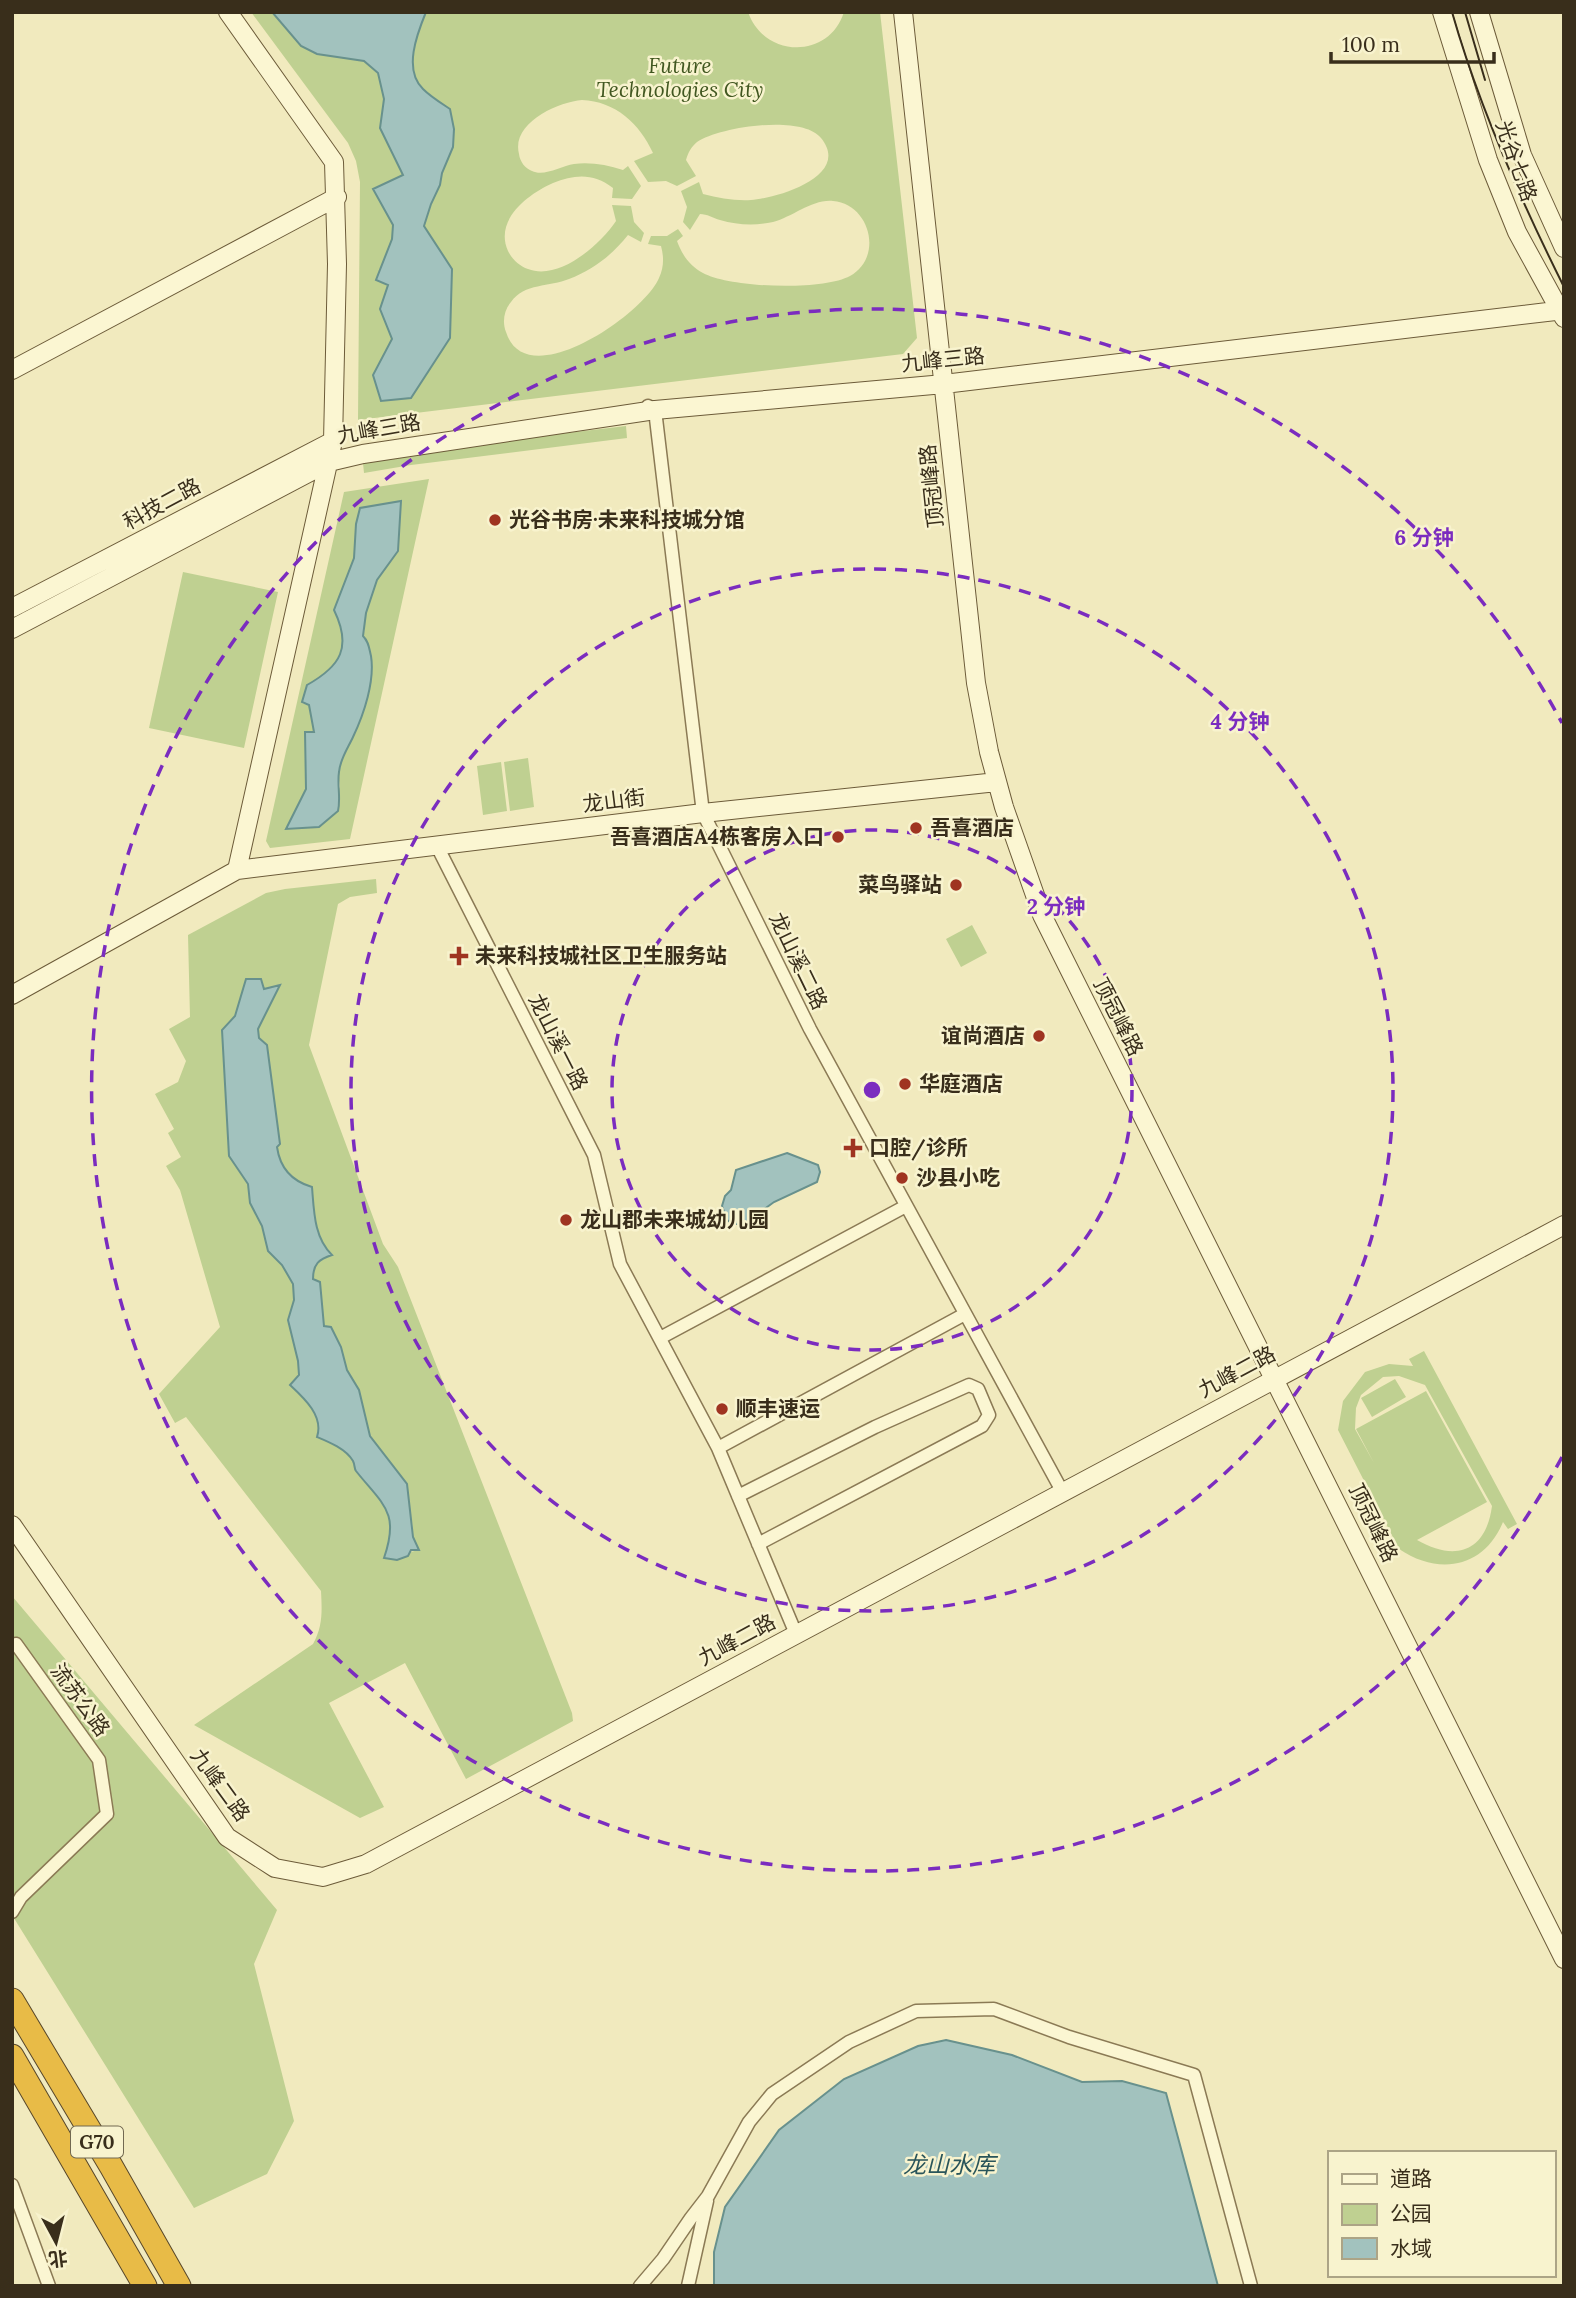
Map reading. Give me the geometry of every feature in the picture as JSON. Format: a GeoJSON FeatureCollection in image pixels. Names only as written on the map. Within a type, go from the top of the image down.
{"type":"FeatureCollection","features":[{"type":"Feature","properties":{"kind":"highway","name":"G70"},"geometry":{"type":"LineString","coordinates":[[12,2000],[180,2286]]}},
{"type":"Feature","properties":{"kind":"highway","name":"G70"},"geometry":{"type":"LineString","coordinates":[[12,2056],[145,2286]]}},
{"type":"Feature","properties":{"kind":"street"},"geometry":{"type":"LineString","coordinates":[[12,995],[237,870],[328,462],[332,441],[337,264],[334,162],[228,12]]}},
{"type":"Feature","properties":{"kind":"street","name":"顶冠峰路"},"geometry":{"type":"LineString","coordinates":[[903,12],[976,683],[997,782],[1042,915],[1564,1959]]}},
{"type":"Feature","properties":{"kind":"street","name":"光谷七路"},"geometry":{"type":"LineString","coordinates":[[1442,12],[1488,160],[1517,232],[1562,313]]}},
{"type":"Feature","properties":{"kind":"street","name":"光谷七路"},"geometry":{"type":"LineString","coordinates":[[1479,12],[1522,155],[1564,248]]}},
{"type":"Feature","properties":{"kind":"street"},"geometry":{"type":"LineString","coordinates":[[12,370],[337,197]]}},
{"type":"Feature","properties":{"kind":"street","name":"九峰三路"},"geometry":{"type":"LineString","coordinates":[[328,462],[650,407],[944,384],[1562,313]]}},
{"type":"Feature","properties":{"kind":"street","name":"龙山溪二路"},"geometry":{"type":"LineString","coordinates":[[650,407],[703,813],[810,1029],[1062,1491]]}},
{"type":"Feature","properties":{"kind":"street","name":"科技二路"},"geometry":{"type":"LineString","coordinates":[[12,608],[332,441]]}},
{"type":"Feature","properties":{"kind":"street","name":"科技二路"},"geometry":{"type":"LineString","coordinates":[[12,629],[328,462]]}},
{"type":"Feature","properties":{"kind":"street","name":"龙山街"},"geometry":{"type":"LineString","coordinates":[[237,870],[703,813],[997,782]]}},
{"type":"Feature","properties":{"kind":"street","name":"龙山溪一路"},"geometry":{"type":"LineString","coordinates":[[437,846],[594,1155],[620,1264],[718,1448],[796,1634]]}},
{"type":"Feature","properties":{"kind":"street"},"geometry":{"type":"LineString","coordinates":[[660,1338],[906,1206]]}},
{"type":"Feature","properties":{"kind":"street","name":"九峰二路"},"geometry":{"type":"LineString","coordinates":[[33,1557],[227,1837],[275,1868],[323,1877],[366,1864],[1564,1225]]}},
{"type":"Feature","properties":{"kind":"street"},"geometry":{"type":"LineString","coordinates":[[718,1448],[965,1314]]}},
{"type":"Feature","properties":{"kind":"street"},"geometry":{"type":"LineString","coordinates":[[738,1496],[875,1427],[969,1385],[978,1389],[989,1415],[982,1426],[758,1544]]}},
{"type":"Feature","properties":{"kind":"street"},"geometry":{"type":"LineString","coordinates":[[12,1525],[33,1557]]}},
{"type":"Feature","properties":{"kind":"street"},"geometry":{"type":"LineString","coordinates":[[12,1534],[33,1557]]}},
{"type":"Feature","properties":{"kind":"street","name":"流苏公路"},"geometry":{"type":"LineString","coordinates":[[12,1912],[22,1897],[107,1814],[99,1760],[16,1644]]}},
{"type":"Feature","properties":{"kind":"street"},"geometry":{"type":"LineString","coordinates":[[640,2286],[708,2196],[748,2122],[772,2094],[849,2042],[916,2011],[994,2009],[1069,2037],[1194,2075],[1251,2286]]}},
{"type":"Feature","properties":{"kind":"street"},"geometry":{"type":"LineString","coordinates":[[12,2185],[49,2286]]}},
{"type":"Feature","properties":{"kind":"street"},"geometry":{"type":"LineString","coordinates":[[688,2286],[708,2196]]}},
{"type":"Feature","properties":{"kind":"green space","name":"Future Technologies City"},"geometry":{"type":"Polygon","coordinates":[[[251,12],[272,12],[302,46],[317,54],[364,61],[378,74],[384,98],[380,128],[403,175],[374,189],[393,225],[392,239],[376,280],[388,285],[381,309],[392,339],[373,375],[411,398],[450,338],[436,245],[424,226],[453,147],[454,129],[450,109],[423,89],[414,72],[414,52],[426,12],[748,12],[756,27],[768,38],[781,45],[796,47],[825,39],[836,28],[844,12],[880,12],[917,338],[903,354],[358,420],[360,182],[356,161],[348,143],[251,12]],[[594,101],[572,102],[538,116],[522,133],[518,143],[522,162],[529,170],[537,173],[580,163],[623,170],[628,166],[641,186],[632,199],[612,198],[613,188],[591,177],[569,178],[553,183],[524,201],[509,219],[505,240],[508,251],[516,262],[528,269],[553,270],[565,265],[589,250],[609,230],[616,221],[612,205],[631,206],[634,222],[644,233],[641,242],[628,235],[601,261],[578,275],[562,282],[530,288],[516,296],[505,312],[504,320],[506,332],[518,350],[536,356],[559,353],[609,328],[632,311],[649,293],[663,266],[661,246],[648,244],[651,236],[667,236],[678,229],[683,236],[677,241],[684,255],[698,270],[716,278],[754,284],[799,286],[837,281],[850,276],[861,267],[867,257],[868,232],[864,221],[846,204],[833,201],[810,205],[780,220],[766,223],[733,223],[700,214],[690,230],[683,222],[687,207],[681,191],[699,182],[703,194],[745,200],[793,190],[819,174],[827,163],[828,151],[821,138],[811,131],[797,126],[761,125],[723,132],[697,142],[690,150],[686,160],[696,176],[677,186],[666,181],[648,182],[634,161],[653,153],[648,142],[625,116],[594,101]]]}},
{"type":"Feature","properties":{"kind":"green space"},"geometry":{"type":"Polygon","coordinates":[[[626,426],[627,438],[364,473],[363,463],[400,453],[626,426]]]}},
{"type":"Feature","properties":{"kind":"green space"},"geometry":{"type":"Polygon","coordinates":[[[429,479],[350,839],[270,848],[266,841],[344,492],[429,479]],[[400,501],[356,524],[354,558],[334,610],[342,635],[340,654],[328,670],[307,685],[302,703],[309,705],[314,733],[306,732],[306,789],[287,829],[319,827],[340,787],[338,774],[354,735],[366,613],[377,580],[398,551],[400,501]]]}},
{"type":"Feature","properties":{"kind":"green space"},"geometry":{"type":"Polygon","coordinates":[[[183,572],[278,592],[244,748],[149,728],[183,572]]]}},
{"type":"Feature","properties":{"kind":"green space"},"geometry":{"type":"Polygon","coordinates":[[[528,758],[534,807],[510,811],[504,762],[528,758]]]}},
{"type":"Feature","properties":{"kind":"green space"},"geometry":{"type":"Polygon","coordinates":[[[501,762],[507,811],[483,815],[477,766],[501,762]]]}},
{"type":"Feature","properties":{"kind":"green space"},"geometry":{"type":"Polygon","coordinates":[[[376,879],[377,893],[350,897],[338,904],[309,1045],[383,1244],[398,1267],[573,1721],[466,1779],[405,1663],[329,1703],[384,1807],[360,1818],[194,1725],[313,1644],[322,1612],[321,1591],[186,1417],[175,1423],[159,1394],[220,1327],[180,1190],[166,1166],[181,1157],[168,1133],[174,1129],[155,1094],[178,1082],[186,1061],[169,1029],[190,1017],[188,935],[266,893],[376,879]],[[279,986],[235,1016],[222,1030],[229,1156],[248,1184],[250,1203],[262,1226],[268,1250],[282,1265],[293,1284],[294,1300],[288,1320],[299,1375],[290,1385],[307,1401],[315,1414],[318,1421],[317,1437],[337,1446],[350,1457],[356,1471],[386,1510],[390,1529],[384,1558],[419,1550],[413,1537],[412,1521],[384,1456],[370,1436],[359,1390],[347,1370],[341,1347],[331,1327],[324,1327],[320,1283],[313,1279],[313,1274],[318,1263],[332,1254],[318,1232],[312,1187],[292,1177],[279,1155],[277,1147],[280,1144],[267,1045],[259,1038],[258,1029],[279,986]]]}},
{"type":"Feature","properties":{"kind":"green space"},"geometry":{"type":"Polygon","coordinates":[[[972,925],[987,953],[961,967],[946,939],[972,925]]]}},
{"type":"Feature","properties":{"kind":"green space"},"geometry":{"type":"Polygon","coordinates":[[[1424,1351],[1517,1524],[1508,1529],[1503,1522],[1484,1549],[1459,1563],[1429,1563],[1399,1549],[1338,1430],[1343,1401],[1365,1372],[1389,1364],[1413,1366],[1409,1359],[1424,1351]],[[1399,1376],[1383,1377],[1361,1395],[1356,1408],[1355,1429],[1374,1463],[1356,1429],[1426,1391],[1487,1502],[1417,1540],[1431,1547],[1456,1551],[1476,1543],[1489,1522],[1492,1506],[1425,1385],[1399,1376]]]}},
{"type":"Feature","properties":{"kind":"green space"},"geometry":{"type":"Polygon","coordinates":[[[1395,1379],[1406,1397],[1372,1417],[1361,1398],[1395,1379]]]}},
{"type":"Feature","properties":{"kind":"green space"},"geometry":{"type":"Polygon","coordinates":[[[12,1596],[277,1910],[254,1964],[294,2121],[267,2174],[194,2208],[12,1915],[12,1596]]]}},
{"type":"Feature","properties":{"kind":"water"},"geometry":{"type":"Polygon","coordinates":[[[272,12],[426,12],[414,52],[414,72],[423,89],[450,109],[454,129],[453,147],[424,226],[452,269],[450,338],[411,398],[381,401],[373,375],[392,339],[380,309],[388,285],[376,280],[392,239],[393,225],[373,189],[403,175],[380,128],[384,99],[378,73],[364,61],[317,54],[301,46],[272,12]]]}},
{"type":"Feature","properties":{"kind":"water"},"geometry":{"type":"Polygon","coordinates":[[[401,501],[398,551],[377,580],[366,613],[363,636],[371,656],[370,687],[361,718],[340,767],[338,811],[319,827],[286,829],[306,789],[305,732],[314,732],[309,705],[302,702],[307,685],[328,670],[340,654],[342,635],[334,610],[354,558],[360,508],[401,501]]]}},
{"type":"Feature","properties":{"kind":"water"},"geometry":{"type":"Polygon","coordinates":[[[246,979],[261,979],[264,989],[280,985],[258,1029],[259,1038],[267,1045],[280,1144],[277,1147],[288,1173],[312,1187],[318,1232],[332,1255],[318,1263],[313,1274],[313,1279],[320,1282],[324,1326],[331,1327],[341,1347],[347,1370],[359,1390],[370,1436],[407,1484],[413,1537],[419,1550],[411,1550],[408,1556],[397,1560],[384,1558],[390,1530],[389,1519],[381,1501],[356,1471],[354,1462],[346,1453],[317,1437],[318,1422],[315,1415],[307,1402],[290,1385],[299,1375],[288,1320],[294,1300],[293,1284],[282,1265],[268,1251],[262,1226],[250,1203],[248,1184],[229,1156],[222,1030],[235,1016],[246,979]]]}},
{"type":"Feature","properties":{"kind":"water"},"geometry":{"type":"Polygon","coordinates":[[[787,1153],[818,1165],[820,1172],[817,1182],[774,1202],[744,1224],[733,1224],[727,1220],[722,1206],[725,1196],[731,1190],[736,1170],[787,1153]]]}},
{"type":"Feature","properties":{"kind":"water","name":"龙山水库"},"geometry":{"type":"Polygon","coordinates":[[[946,2040],[1012,2055],[1082,2082],[1122,2081],[1166,2093],[1218,2286],[714,2286],[714,2252],[725,2207],[779,2130],[844,2079],[918,2046],[946,2040]]]}},
{"type":"Feature","properties":{"kind":"tram line"},"geometry":{"type":"LineString","coordinates":[[1452,12],[1475,83],[1502,152],[1564,287]]}},
{"type":"Feature","properties":{"kind":"tram line"},"geometry":{"type":"LineString","coordinates":[[1465,12],[1485,80]]}},
{"type":"Feature","properties":{"kind":"place","name":"光谷书房·未来科技城分馆"},"geometry":{"type":"Point","coordinates":[495,520]}},
{"type":"Feature","properties":{"kind":"place","name":"吾喜酒店"},"geometry":{"type":"Point","coordinates":[916,828]}},
{"type":"Feature","properties":{"kind":"place","name":"吾喜酒店A4栋客房入口"},"geometry":{"type":"Point","coordinates":[838,837]}},
{"type":"Feature","properties":{"kind":"place","name":"菜鸟驿站"},"geometry":{"type":"Point","coordinates":[956,885]}},
{"type":"Feature","properties":{"kind":"place","name":"未来科技城社区卫生服务站"},"geometry":{"type":"Point","coordinates":[459,956]}},
{"type":"Feature","properties":{"kind":"place","name":"谊尚酒店"},"geometry":{"type":"Point","coordinates":[1039,1036]}},
{"type":"Feature","properties":{"kind":"place","name":"华庭酒店"},"geometry":{"type":"Point","coordinates":[905,1084]}},
{"type":"Feature","properties":{"kind":"place","name":"口腔/诊所"},"geometry":{"type":"Point","coordinates":[853,1148]}},
{"type":"Feature","properties":{"kind":"place","name":"沙县小吃"},"geometry":{"type":"Point","coordinates":[902,1178]}},
{"type":"Feature","properties":{"kind":"place","name":"龙山郡未来城幼儿园"},"geometry":{"type":"Point","coordinates":[566,1220]}},
{"type":"Feature","properties":{"kind":"place","name":"顺丰速运"},"geometry":{"type":"Point","coordinates":[722,1409]}}]}
